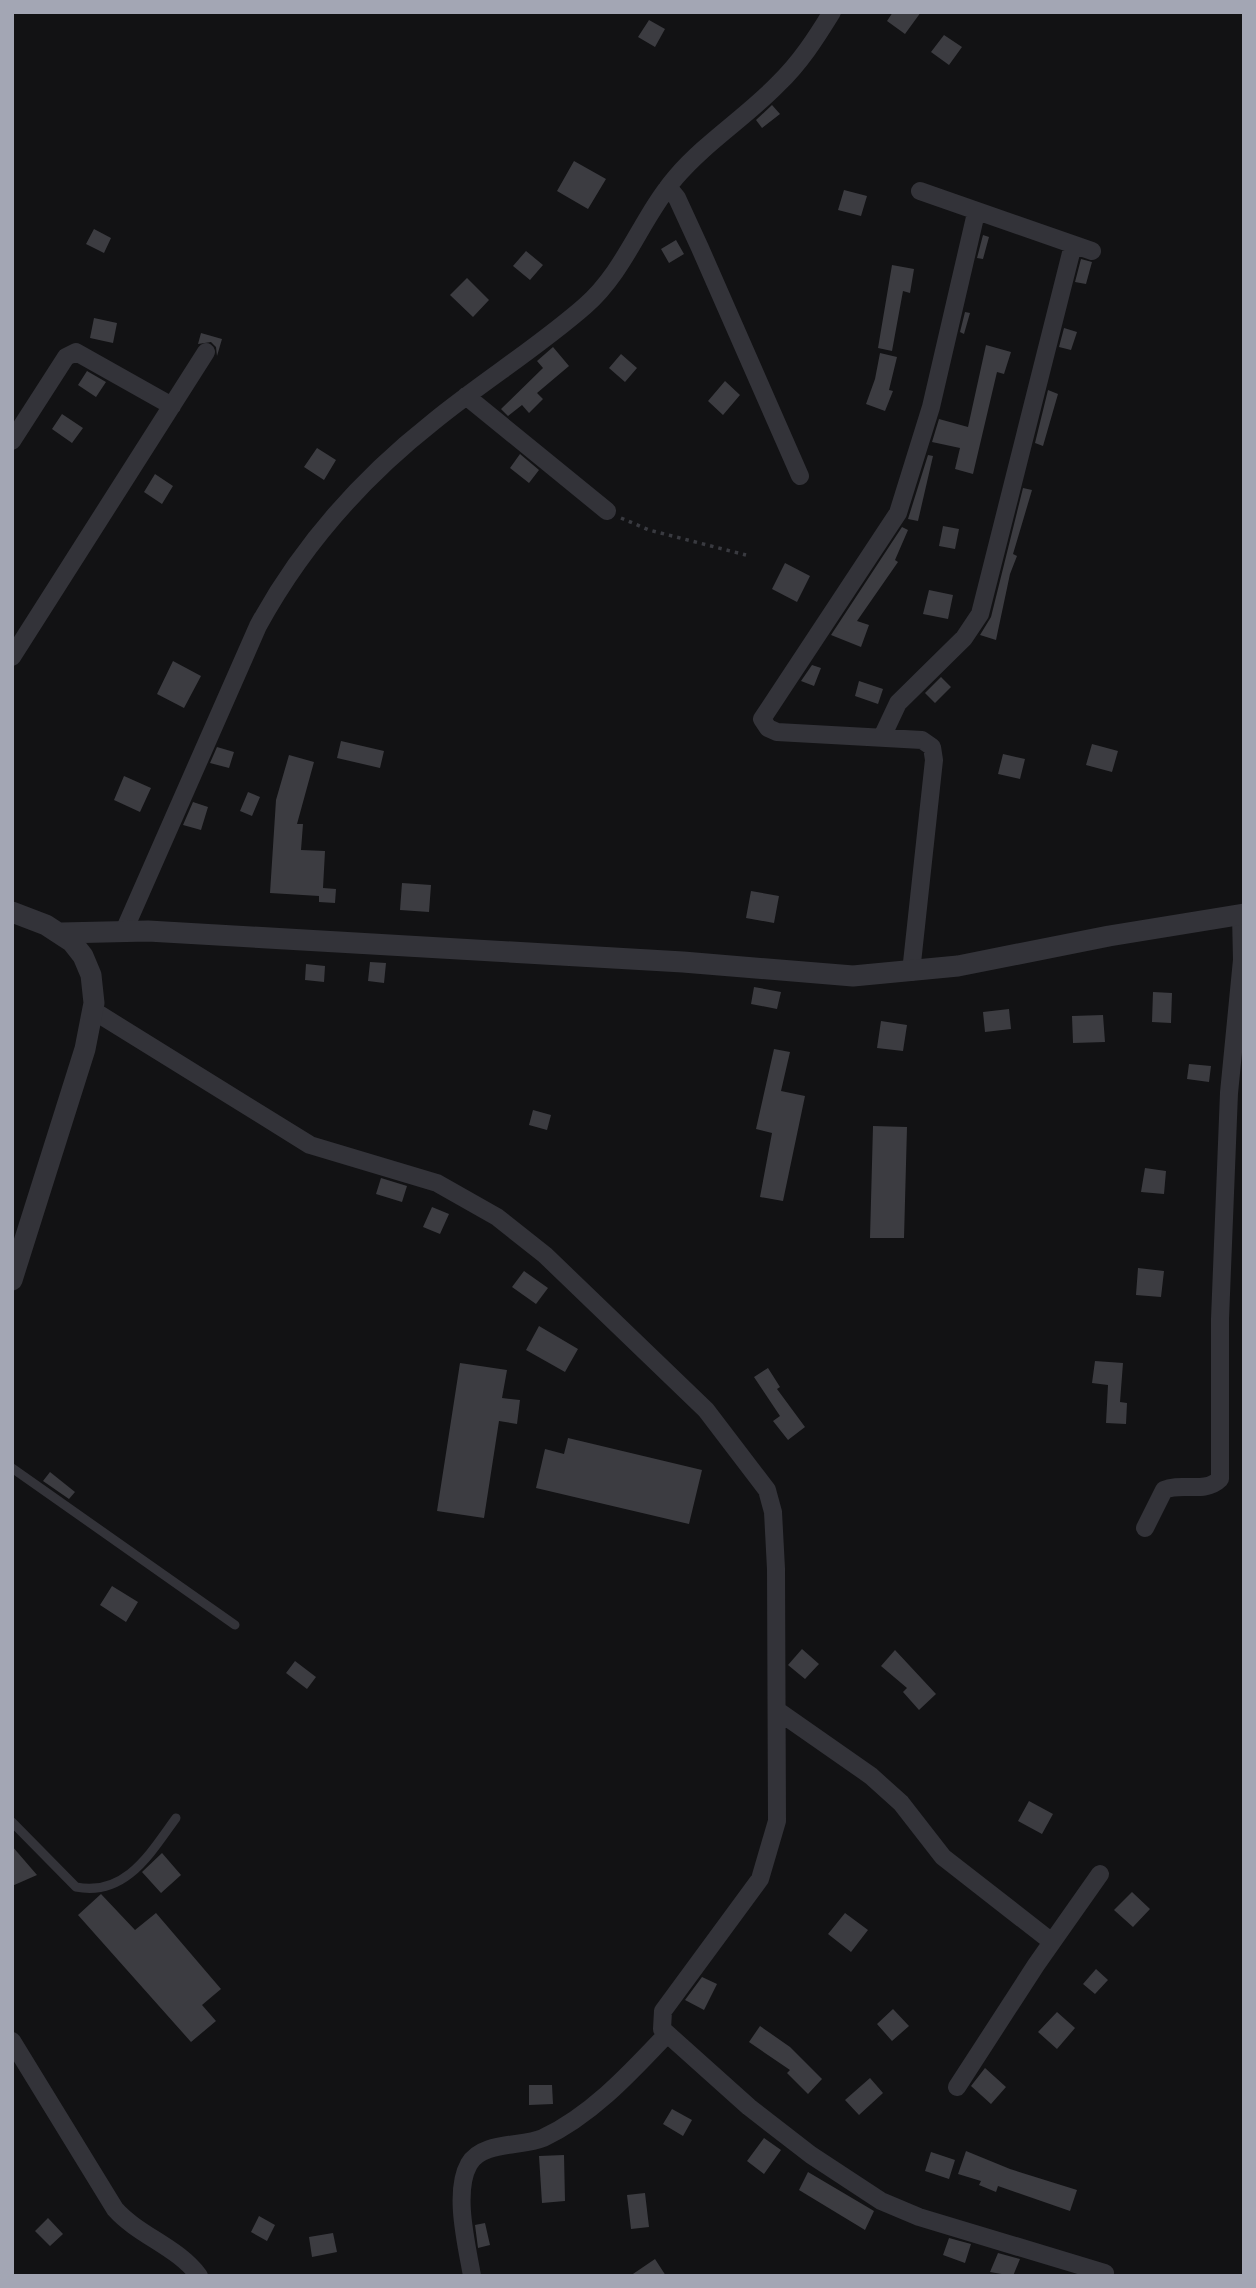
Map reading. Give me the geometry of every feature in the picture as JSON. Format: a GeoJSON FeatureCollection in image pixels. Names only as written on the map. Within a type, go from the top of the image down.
{"type":"FeatureCollection","features":[{"type":"Feature","properties":{"kind":"street"},"geometry":{"type":"LineString","coordinates":[[123,933],[204,744],[275,595],[311,544],[383,464],[466,396],[561,326],[603,289],[630,252],[668,187],[688,165],[792,70],[832,12]]}},
{"type":"Feature","properties":{"kind":"street"},"geometry":{"type":"LineString","coordinates":[[668,187],[677,198],[695,235],[800,476]]}},
{"type":"Feature","properties":{"kind":"street"},"geometry":{"type":"LineString","coordinates":[[919,191],[976,213],[1092,251]]}},
{"type":"Feature","properties":{"kind":"street"},"geometry":{"type":"LineString","coordinates":[[911,972],[934,753],[928,743],[922,740],[777,732],[768,728],[762,719],[898,513],[932,407],[976,213]]}},
{"type":"Feature","properties":{"kind":"street"},"geometry":{"type":"LineString","coordinates":[[882,737],[898,703],[964,638],[980,614],[1073,245]]}},
{"type":"Feature","properties":{"kind":"street"},"geometry":{"type":"LineString","coordinates":[[12,441],[66,357],[76,352],[172,406]]}},
{"type":"Feature","properties":{"kind":"street"},"geometry":{"type":"LineString","coordinates":[[12,657],[206,352]]}},
{"type":"Feature","properties":{"kind":"street"},"geometry":{"type":"LineString","coordinates":[[466,396],[607,511]]}},
{"type":"Feature","properties":{"kind":"street"},"geometry":{"type":"LineString","coordinates":[[12,912],[61,933],[72,942],[87,965],[94,990],[94,1011],[12,1280]]}},
{"type":"Feature","properties":{"kind":"street"},"geometry":{"type":"LineString","coordinates":[[61,933],[148,931],[488,950],[853,976],[911,972],[1242,915],[1242,960],[1229,1093],[1220,1319],[1220,1479],[1206,1486],[1179,1486],[1164,1490],[1145,1528]]}},
{"type":"Feature","properties":{"kind":"street"},"geometry":{"type":"LineString","coordinates":[[94,1011],[310,1145],[437,1183],[497,1217],[545,1255],[706,1409],[756,1473],[772,1503],[778,1711],[777,1821],[767,1864],[746,1901],[663,2011],[661,2021],[667,2034],[749,2107],[811,2155],[881,2201],[919,2217],[1105,2273]]}},
{"type":"Feature","properties":{"kind":"street"},"geometry":{"type":"LineString","coordinates":[[778,1711],[871,1776],[901,1803],[943,1857],[1052,1942]]}},
{"type":"Feature","properties":{"kind":"street"},"geometry":{"type":"LineString","coordinates":[[957,2087],[1100,1874]]}},
{"type":"Feature","properties":{"kind":"street"},"geometry":{"type":"LineString","coordinates":[[472,2276],[462,2204],[467,2166],[474,2158],[494,2148],[540,2139],[557,2131],[621,2082],[667,2034]]}},
{"type":"Feature","properties":{"kind":"street"},"geometry":{"type":"LineString","coordinates":[[12,2040],[115,2209],[136,2230],[173,2253],[199,2276]]}},
{"type":"Feature","properties":{"kind":"lane"},"geometry":{"type":"LineString","coordinates":[[12,1468],[234,1625]]}},
{"type":"Feature","properties":{"kind":"lane"},"geometry":{"type":"LineString","coordinates":[[12,1822],[76,1887],[85,1889],[99,1888],[129,1876],[142,1865],[176,1818]]}},
{"type":"Feature","properties":{"kind":"path"},"geometry":{"type":"LineString","coordinates":[[607,511],[649,530],[746,555]]}},
{"type":"Feature","properties":{"kind":"building"},"geometry":{"type":"Polygon","coordinates":[[[893,12],[921,12],[905,34],[887,21],[893,12]]]}},
{"type":"Feature","properties":{"kind":"building"},"geometry":{"type":"Polygon","coordinates":[[[649,20],[665,29],[655,47],[638,37],[649,20]]]}},
{"type":"Feature","properties":{"kind":"building"},"geometry":{"type":"Polygon","coordinates":[[[944,35],[962,47],[949,65],[931,52],[944,35]]]}},
{"type":"Feature","properties":{"kind":"building"},"geometry":{"type":"Polygon","coordinates":[[[772,105],[780,114],[762,128],[756,120],[772,105]]]}},
{"type":"Feature","properties":{"kind":"building"},"geometry":{"type":"Polygon","coordinates":[[[574,161],[606,179],[588,209],[557,191],[574,161]]]}},
{"type":"Feature","properties":{"kind":"building"},"geometry":{"type":"Polygon","coordinates":[[[844,190],[867,196],[861,216],[838,210],[844,190]]]}},
{"type":"Feature","properties":{"kind":"building"},"geometry":{"type":"Polygon","coordinates":[[[94,229],[111,238],[104,253],[86,244],[94,229]]]}},
{"type":"Feature","properties":{"kind":"building"},"geometry":{"type":"Polygon","coordinates":[[[983,235],[989,237],[983,259],[977,258],[983,235]]]}},
{"type":"Feature","properties":{"kind":"building"},"geometry":{"type":"Polygon","coordinates":[[[676,240],[684,254],[669,263],[661,249],[676,240]]]}},
{"type":"Feature","properties":{"kind":"building"},"geometry":{"type":"Polygon","coordinates":[[[526,251],[543,265],[530,280],[513,266],[526,251]]]}},
{"type":"Feature","properties":{"kind":"building"},"geometry":{"type":"Polygon","coordinates":[[[1081,259],[1092,262],[1086,284],[1075,282],[1081,259]]]}},
{"type":"Feature","properties":{"kind":"building"},"geometry":{"type":"Polygon","coordinates":[[[892,265],[914,269],[910,293],[903,291],[892,351],[878,348],[892,265]]]}},
{"type":"Feature","properties":{"kind":"building"},"geometry":{"type":"Polygon","coordinates":[[[467,278],[489,300],[473,317],[450,295],[467,278]]]}},
{"type":"Feature","properties":{"kind":"building"},"geometry":{"type":"Polygon","coordinates":[[[965,312],[970,313],[964,334],[960,332],[965,312]]]}},
{"type":"Feature","properties":{"kind":"building"},"geometry":{"type":"Polygon","coordinates":[[[94,318],[117,323],[113,343],[90,338],[94,318]]]}},
{"type":"Feature","properties":{"kind":"building"},"geometry":{"type":"Polygon","coordinates":[[[1064,328],[1077,332],[1071,350],[1059,347],[1064,328]]]}},
{"type":"Feature","properties":{"kind":"building"},"geometry":{"type":"Polygon","coordinates":[[[201,333],[222,339],[217,356],[216,347],[211,342],[198,344],[201,333]]]}},
{"type":"Feature","properties":{"kind":"building"},"geometry":{"type":"Polygon","coordinates":[[[986,345],[1011,352],[1004,374],[997,372],[973,474],[955,469],[960,448],[932,442],[939,419],[968,427],[986,345]]]}},
{"type":"Feature","properties":{"kind":"building"},"geometry":{"type":"Polygon","coordinates":[[[553,347],[569,366],[537,393],[543,399],[529,413],[522,405],[508,416],[501,409],[543,368],[537,361],[553,347]]]}},
{"type":"Feature","properties":{"kind":"building"},"geometry":{"type":"Polygon","coordinates":[[[880,353],[897,357],[889,390],[893,391],[885,411],[866,404],[880,353]]]}},
{"type":"Feature","properties":{"kind":"building"},"geometry":{"type":"Polygon","coordinates":[[[621,354],[637,368],[625,382],[609,368],[621,354]]]}},
{"type":"Feature","properties":{"kind":"building"},"geometry":{"type":"Polygon","coordinates":[[[87,371],[106,382],[96,397],[78,385],[87,371]]]}},
{"type":"Feature","properties":{"kind":"building"},"geometry":{"type":"Polygon","coordinates":[[[725,381],[740,395],[723,415],[708,401],[725,381]]]}},
{"type":"Feature","properties":{"kind":"building"},"geometry":{"type":"Polygon","coordinates":[[[1048,390],[1058,394],[1043,446],[1035,443],[1048,390]]]}},
{"type":"Feature","properties":{"kind":"building"},"geometry":{"type":"Polygon","coordinates":[[[62,414],[83,428],[72,443],[52,429],[62,414]]]}},
{"type":"Feature","properties":{"kind":"building"},"geometry":{"type":"Polygon","coordinates":[[[317,448],[336,460],[324,480],[304,467],[317,448]]]}},
{"type":"Feature","properties":{"kind":"building"},"geometry":{"type":"Polygon","coordinates":[[[520,454],[539,470],[529,483],[510,468],[520,454]]]}},
{"type":"Feature","properties":{"kind":"building"},"geometry":{"type":"Polygon","coordinates":[[[928,455],[933,456],[918,521],[908,519],[928,455]]]}},
{"type":"Feature","properties":{"kind":"building"},"geometry":{"type":"Polygon","coordinates":[[[155,474],[173,486],[162,504],[144,492],[155,474]]]}},
{"type":"Feature","properties":{"kind":"building"},"geometry":{"type":"Polygon","coordinates":[[[1023,488],[1032,490],[1013,554],[1017,556],[1010,574],[996,640],[980,635],[991,617],[1023,488]]]}},
{"type":"Feature","properties":{"kind":"building"},"geometry":{"type":"Polygon","coordinates":[[[943,526],[959,529],[955,549],[939,546],[943,526]]]}},
{"type":"Feature","properties":{"kind":"building"},"geometry":{"type":"Polygon","coordinates":[[[902,527],[908,530],[895,560],[898,562],[857,621],[869,625],[861,647],[831,635],[902,527]]]}},
{"type":"Feature","properties":{"kind":"building"},"geometry":{"type":"Polygon","coordinates":[[[785,563],[810,576],[797,602],[772,589],[785,563]]]}},
{"type":"Feature","properties":{"kind":"building"},"geometry":{"type":"Polygon","coordinates":[[[929,590],[953,595],[948,619],[923,614],[929,590]]]}},
{"type":"Feature","properties":{"kind":"building"},"geometry":{"type":"Polygon","coordinates":[[[173,661],[201,676],[184,708],[157,694],[173,661]]]}},
{"type":"Feature","properties":{"kind":"building"},"geometry":{"type":"Polygon","coordinates":[[[812,665],[821,668],[814,686],[801,681],[812,665]]]}},
{"type":"Feature","properties":{"kind":"building"},"geometry":{"type":"Polygon","coordinates":[[[941,677],[951,687],[935,703],[925,693],[941,677]]]}},
{"type":"Feature","properties":{"kind":"building"},"geometry":{"type":"Polygon","coordinates":[[[859,681],[883,689],[878,704],[855,696],[859,681]]]}},
{"type":"Feature","properties":{"kind":"building"},"geometry":{"type":"Polygon","coordinates":[[[341,741],[384,751],[380,768],[337,758],[341,741]]]}},
{"type":"Feature","properties":{"kind":"building"},"geometry":{"type":"Polygon","coordinates":[[[1092,744],[1118,751],[1112,772],[1086,765],[1092,744]]]}},
{"type":"Feature","properties":{"kind":"building"},"geometry":{"type":"Polygon","coordinates":[[[217,747],[234,752],[229,768],[210,763],[217,747]]]}},
{"type":"Feature","properties":{"kind":"building"},"geometry":{"type":"Polygon","coordinates":[[[1003,754],[1025,759],[1020,779],[998,774],[1003,754]]]}},
{"type":"Feature","properties":{"kind":"building"},"geometry":{"type":"Polygon","coordinates":[[[289,755],[314,762],[297,824],[303,824],[301,850],[325,851],[323,888],[336,889],[335,903],[319,902],[319,896],[270,893],[276,800],[289,755]]]}},
{"type":"Feature","properties":{"kind":"building"},"geometry":{"type":"Polygon","coordinates":[[[124,776],[151,788],[140,812],[114,800],[124,776]]]}},
{"type":"Feature","properties":{"kind":"building"},"geometry":{"type":"Polygon","coordinates":[[[248,792],[260,797],[252,816],[240,811],[248,792]]]}},
{"type":"Feature","properties":{"kind":"building"},"geometry":{"type":"Polygon","coordinates":[[[193,802],[208,807],[201,830],[183,825],[193,802]]]}},
{"type":"Feature","properties":{"kind":"building"},"geometry":{"type":"Polygon","coordinates":[[[402,883],[431,885],[429,912],[400,910],[402,883]]]}},
{"type":"Feature","properties":{"kind":"building"},"geometry":{"type":"Polygon","coordinates":[[[751,891],[779,896],[774,923],[746,918],[751,891]]]}},
{"type":"Feature","properties":{"kind":"building"},"geometry":{"type":"Polygon","coordinates":[[[370,962],[386,963],[384,983],[368,981],[370,962]]]}},
{"type":"Feature","properties":{"kind":"building"},"geometry":{"type":"Polygon","coordinates":[[[306,964],[325,966],[324,982],[305,980],[306,964]]]}},
{"type":"Feature","properties":{"kind":"building"},"geometry":{"type":"Polygon","coordinates":[[[754,987],[781,992],[777,1009],[751,1004],[754,987]]]}},
{"type":"Feature","properties":{"kind":"building"},"geometry":{"type":"Polygon","coordinates":[[[1153,992],[1172,993],[1171,1023],[1152,1022],[1153,992]]]}},
{"type":"Feature","properties":{"kind":"building"},"geometry":{"type":"Polygon","coordinates":[[[1009,1009],[1011,1029],[985,1032],[983,1012],[1009,1009]]]}},
{"type":"Feature","properties":{"kind":"building"},"geometry":{"type":"Polygon","coordinates":[[[1103,1015],[1105,1042],[1073,1043],[1072,1016],[1103,1015]]]}},
{"type":"Feature","properties":{"kind":"building"},"geometry":{"type":"Polygon","coordinates":[[[881,1021],[907,1025],[903,1051],[877,1048],[881,1021]]]}},
{"type":"Feature","properties":{"kind":"building"},"geometry":{"type":"Polygon","coordinates":[[[774,1049],[790,1052],[781,1091],[805,1096],[783,1201],[760,1197],[772,1133],[756,1129],[774,1049]]]}},
{"type":"Feature","properties":{"kind":"building"},"geometry":{"type":"Polygon","coordinates":[[[1189,1064],[1211,1066],[1209,1082],[1187,1079],[1189,1064]]]}},
{"type":"Feature","properties":{"kind":"building"},"geometry":{"type":"Polygon","coordinates":[[[533,1110],[551,1115],[547,1130],[529,1125],[533,1110]]]}},
{"type":"Feature","properties":{"kind":"building"},"geometry":{"type":"Polygon","coordinates":[[[873,1126],[907,1127],[904,1238],[870,1238],[873,1126]]]}},
{"type":"Feature","properties":{"kind":"building"},"geometry":{"type":"Polygon","coordinates":[[[1145,1168],[1166,1171],[1164,1194],[1141,1192],[1145,1168]]]}},
{"type":"Feature","properties":{"kind":"building"},"geometry":{"type":"Polygon","coordinates":[[[381,1178],[407,1186],[402,1202],[376,1194],[381,1178]]]}},
{"type":"Feature","properties":{"kind":"building"},"geometry":{"type":"Polygon","coordinates":[[[432,1207],[449,1214],[440,1234],[423,1227],[432,1207]]]}},
{"type":"Feature","properties":{"kind":"building"},"geometry":{"type":"Polygon","coordinates":[[[1138,1268],[1164,1271],[1161,1297],[1136,1295],[1138,1268]]]}},
{"type":"Feature","properties":{"kind":"building"},"geometry":{"type":"Polygon","coordinates":[[[524,1271],[548,1288],[536,1304],[512,1287],[524,1271]]]}},
{"type":"Feature","properties":{"kind":"building"},"geometry":{"type":"Polygon","coordinates":[[[539,1326],[578,1349],[565,1372],[526,1350],[539,1326]]]}},
{"type":"Feature","properties":{"kind":"building"},"geometry":{"type":"Polygon","coordinates":[[[1095,1361],[1123,1363],[1120,1402],[1127,1403],[1126,1424],[1106,1423],[1108,1385],[1092,1383],[1095,1361]]]}},
{"type":"Feature","properties":{"kind":"building"},"geometry":{"type":"Polygon","coordinates":[[[460,1363],[507,1370],[502,1398],[520,1400],[517,1424],[499,1421],[484,1518],[437,1511],[460,1363]]]}},
{"type":"Feature","properties":{"kind":"building"},"geometry":{"type":"Polygon","coordinates":[[[768,1368],[780,1387],[777,1389],[805,1427],[788,1440],[773,1421],[780,1416],[754,1377],[768,1368]]]}},
{"type":"Feature","properties":{"kind":"building"},"geometry":{"type":"Polygon","coordinates":[[[568,1438],[702,1470],[689,1524],[536,1488],[545,1449],[564,1454],[568,1438]]]}},
{"type":"Feature","properties":{"kind":"building"},"geometry":{"type":"Polygon","coordinates":[[[50,1472],[75,1492],[69,1499],[43,1481],[50,1472]]]}},
{"type":"Feature","properties":{"kind":"building"},"geometry":{"type":"Polygon","coordinates":[[[112,1586],[138,1602],[126,1622],[100,1605],[112,1586]]]}},
{"type":"Feature","properties":{"kind":"building"},"geometry":{"type":"Polygon","coordinates":[[[802,1649],[819,1664],[805,1679],[788,1665],[802,1649]]]}},
{"type":"Feature","properties":{"kind":"building"},"geometry":{"type":"Polygon","coordinates":[[[895,1650],[936,1694],[919,1710],[903,1692],[907,1688],[881,1666],[895,1650]]]}},
{"type":"Feature","properties":{"kind":"building"},"geometry":{"type":"Polygon","coordinates":[[[295,1661],[316,1677],[307,1689],[286,1673],[295,1661]]]}},
{"type":"Feature","properties":{"kind":"building"},"geometry":{"type":"Polygon","coordinates":[[[1029,1801],[1053,1814],[1042,1834],[1018,1821],[1029,1801]]]}},
{"type":"Feature","properties":{"kind":"building"},"geometry":{"type":"Polygon","coordinates":[[[12,1846],[37,1875],[12,1886],[12,1846]]]}},
{"type":"Feature","properties":{"kind":"building"},"geometry":{"type":"Polygon","coordinates":[[[162,1853],[181,1875],[161,1893],[142,1872],[162,1853]]]}},
{"type":"Feature","properties":{"kind":"building"},"geometry":{"type":"Polygon","coordinates":[[[1132,1892],[1150,1909],[1133,1927],[1114,1910],[1132,1892]]]}},
{"type":"Feature","properties":{"kind":"building"},"geometry":{"type":"Polygon","coordinates":[[[101,1894],[135,1930],[156,1913],[221,1989],[202,2005],[216,2021],[191,2042],[78,1915],[101,1894]]]}},
{"type":"Feature","properties":{"kind":"building"},"geometry":{"type":"Polygon","coordinates":[[[845,1913],[868,1930],[851,1952],[828,1934],[845,1913]]]}},
{"type":"Feature","properties":{"kind":"building"},"geometry":{"type":"Polygon","coordinates":[[[1096,1969],[1108,1980],[1095,1994],[1083,1984],[1096,1969]]]}},
{"type":"Feature","properties":{"kind":"building"},"geometry":{"type":"Polygon","coordinates":[[[702,1977],[717,1984],[704,2010],[685,2000],[702,1977]]]}},
{"type":"Feature","properties":{"kind":"building"},"geometry":{"type":"Polygon","coordinates":[[[893,2009],[909,2026],[892,2041],[877,2024],[893,2009]]]}},
{"type":"Feature","properties":{"kind":"building"},"geometry":{"type":"Polygon","coordinates":[[[1057,2012],[1075,2028],[1057,2049],[1038,2032],[1057,2012]]]}},
{"type":"Feature","properties":{"kind":"building"},"geometry":{"type":"Polygon","coordinates":[[[760,2026],[790,2047],[822,2079],[808,2094],[787,2073],[790,2070],[749,2042],[760,2026]]]}},
{"type":"Feature","properties":{"kind":"building"},"geometry":{"type":"Polygon","coordinates":[[[985,2068],[1006,2087],[991,2104],[971,2086],[985,2068]]]}},
{"type":"Feature","properties":{"kind":"building"},"geometry":{"type":"Polygon","coordinates":[[[870,2078],[883,2093],[859,2115],[845,2100],[870,2078]]]}},
{"type":"Feature","properties":{"kind":"building"},"geometry":{"type":"Polygon","coordinates":[[[529,2085],[552,2085],[553,2104],[529,2105],[529,2085]]]}},
{"type":"Feature","properties":{"kind":"building"},"geometry":{"type":"Polygon","coordinates":[[[672,2109],[692,2120],[683,2136],[663,2124],[672,2109]]]}},
{"type":"Feature","properties":{"kind":"building"},"geometry":{"type":"Polygon","coordinates":[[[764,2138],[781,2150],[764,2174],[747,2161],[764,2138]]]}},
{"type":"Feature","properties":{"kind":"building"},"geometry":{"type":"Polygon","coordinates":[[[966,2151],[1010,2169],[1077,2190],[1070,2211],[998,2186],[996,2192],[979,2185],[981,2181],[958,2174],[966,2151]]]}},
{"type":"Feature","properties":{"kind":"building"},"geometry":{"type":"Polygon","coordinates":[[[931,2152],[955,2160],[949,2179],[925,2171],[931,2152]]]}},
{"type":"Feature","properties":{"kind":"building"},"geometry":{"type":"Polygon","coordinates":[[[564,2155],[565,2201],[542,2203],[539,2156],[564,2155]]]}},
{"type":"Feature","properties":{"kind":"building"},"geometry":{"type":"Polygon","coordinates":[[[808,2172],[874,2211],[865,2230],[799,2190],[808,2172]]]}},
{"type":"Feature","properties":{"kind":"building"},"geometry":{"type":"Polygon","coordinates":[[[645,2193],[649,2227],[631,2229],[627,2195],[645,2193]]]}},
{"type":"Feature","properties":{"kind":"building"},"geometry":{"type":"Polygon","coordinates":[[[259,2216],[275,2225],[267,2241],[251,2232],[259,2216]]]}},
{"type":"Feature","properties":{"kind":"building"},"geometry":{"type":"Polygon","coordinates":[[[48,2218],[63,2234],[50,2246],[35,2231],[48,2218]]]}},
{"type":"Feature","properties":{"kind":"building"},"geometry":{"type":"Polygon","coordinates":[[[485,2223],[490,2245],[478,2248],[475,2225],[485,2223]]]}},
{"type":"Feature","properties":{"kind":"building"},"geometry":{"type":"Polygon","coordinates":[[[333,2233],[337,2252],[312,2257],[309,2237],[333,2233]]]}},
{"type":"Feature","properties":{"kind":"building"},"geometry":{"type":"Polygon","coordinates":[[[949,2238],[971,2244],[965,2263],[943,2255],[949,2238]]]}},
{"type":"Feature","properties":{"kind":"building"},"geometry":{"type":"Polygon","coordinates":[[[998,2253],[1020,2259],[1013,2276],[990,2272],[998,2253]]]}},
{"type":"Feature","properties":{"kind":"building"},"geometry":{"type":"Polygon","coordinates":[[[655,2259],[666,2276],[630,2276],[655,2259]]]}}]}
